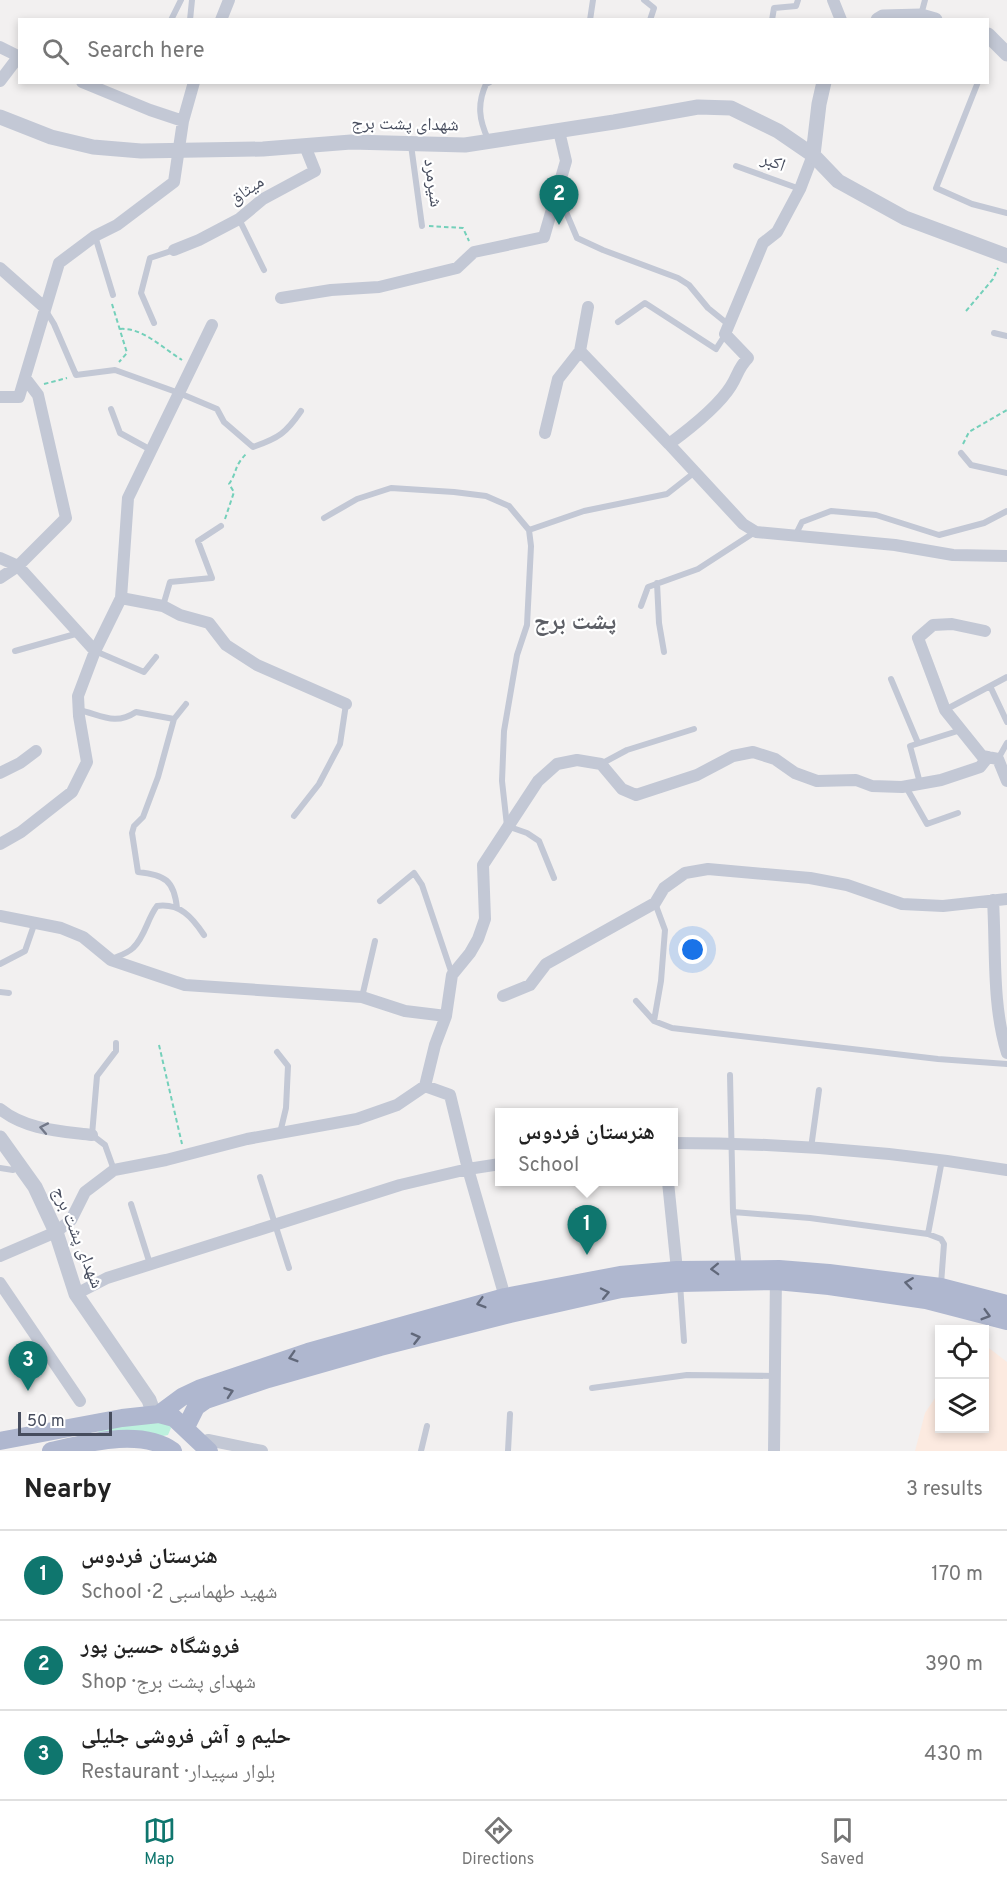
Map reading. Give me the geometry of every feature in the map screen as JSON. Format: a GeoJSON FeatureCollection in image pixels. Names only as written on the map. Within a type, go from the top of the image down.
{"type":"FeatureCollection","features":[{"type":"Feature","properties":{"kind":"main road"},"geometry":{"type":"LineString","coordinates":[[51,1451],[82,1444],[155,1441],[172,1450],[181,1448],[188,1439],[186,1427],[196,1407],[206,1400],[268,1379],[380,1347],[510,1314],[679,1277],[739,1268],[828,1286],[926,1300],[1007,1321]]}},
{"type":"Feature","properties":{"kind":"main road"},"geometry":{"type":"LineString","coordinates":[[152,1415],[182,1397],[223,1379],[308,1352],[505,1297],[620,1275],[679,1277],[849,1275],[941,1287],[1007,1304]]}},
{"type":"Feature","properties":{"kind":"main road"},"geometry":{"type":"LineString","coordinates":[[0,1442],[122,1418],[152,1415],[174,1418],[186,1427],[203,1449]]}},
{"type":"Feature","properties":{"kind":"street"},"geometry":{"type":"LineString","coordinates":[[222,18],[229,0]]}},
{"type":"Feature","properties":{"kind":"street"},"geometry":{"type":"LineString","coordinates":[[833,0],[840,18]]}},
{"type":"Feature","properties":{"kind":"street"},"geometry":{"type":"LineString","coordinates":[[881,18],[928,18]]}},
{"type":"Feature","properties":{"kind":"street"},"geometry":{"type":"LineString","coordinates":[[989,37],[1007,54]]}},
{"type":"Feature","properties":{"kind":"street"},"geometry":{"type":"LineString","coordinates":[[0,47],[18,56]]}},
{"type":"Feature","properties":{"kind":"street"},"geometry":{"type":"LineString","coordinates":[[0,81],[18,58]]}},
{"type":"Feature","properties":{"kind":"street"},"geometry":{"type":"LineString","coordinates":[[87,84],[183,121]]}},
{"type":"Feature","properties":{"kind":"street"},"geometry":{"type":"LineString","coordinates":[[0,397],[19,397],[29,383],[44,307],[59,262],[95,236],[117,225],[174,182],[183,121],[193,84]]}},
{"type":"Feature","properties":{"kind":"street"},"geometry":{"type":"LineString","coordinates":[[669,444],[694,425],[730,386],[739,368],[748,358],[728,330],[763,243],[777,232],[807,172],[813,152],[824,84]]}},
{"type":"Feature","properties":{"kind":"street","name":"شهدای پشت برج"},"geometry":{"type":"LineString","coordinates":[[0,117],[51,137],[93,147],[179,151],[351,142],[465,145],[698,107],[731,108],[778,131],[813,152],[838,181],[905,218],[1006,255]]}},
{"type":"Feature","properties":{"kind":"street"},"geometry":{"type":"LineString","coordinates":[[280,298],[331,290],[379,287],[457,268],[474,252],[544,237],[566,161],[559,131]]}},
{"type":"Feature","properties":{"kind":"street","name":"میثاق"},"geometry":{"type":"LineString","coordinates":[[174,249],[199,240],[238,219],[263,199],[315,171],[305,146]]}},
{"type":"Feature","properties":{"kind":"street"},"geometry":{"type":"LineString","coordinates":[[0,268],[44,307]]}},
{"type":"Feature","properties":{"kind":"street"},"geometry":{"type":"LineString","coordinates":[[545,433],[558,379],[580,351],[588,307]]}},
{"type":"Feature","properties":{"kind":"street"},"geometry":{"type":"LineString","coordinates":[[0,844],[21,832],[72,792],[87,762],[78,696],[95,651],[120,598],[128,498],[212,325]]}},
{"type":"Feature","properties":{"kind":"street"},"geometry":{"type":"LineString","coordinates":[[580,351],[743,524],[756,532],[895,545],[953,555],[1007,556]]}},
{"type":"Feature","properties":{"kind":"street"},"geometry":{"type":"LineString","coordinates":[[0,578],[18,566],[66,518],[38,395],[29,383]]}},
{"type":"Feature","properties":{"kind":"street"},"geometry":{"type":"LineString","coordinates":[[0,558],[18,566],[95,651]]}},
{"type":"Feature","properties":{"kind":"street"},"geometry":{"type":"LineString","coordinates":[[120,598],[163,606],[180,615],[209,623],[226,645],[257,665],[346,704]]}},
{"type":"Feature","properties":{"kind":"street"},"geometry":{"type":"LineString","coordinates":[[985,631],[952,624],[933,625],[918,638],[945,710],[982,756],[998,757]]}},
{"type":"Feature","properties":{"kind":"street"},"geometry":{"type":"LineString","coordinates":[[0,773],[20,763],[36,751]]}},
{"type":"Feature","properties":{"kind":"street"},"geometry":{"type":"LineString","coordinates":[[0,1256],[56,1232],[71,1220],[85,1192],[114,1170],[248,1139],[357,1119],[398,1105],[425,1086],[435,1045],[446,1016],[452,975],[470,953],[485,919],[483,865],[537,781],[557,764],[577,760],[601,764],[622,789],[636,795],[697,775],[733,756],[753,752],[775,759],[795,774],[817,781],[856,780],[872,786],[906,786],[941,780],[980,767],[998,757]]}},
{"type":"Feature","properties":{"kind":"street"},"geometry":{"type":"LineString","coordinates":[[998,757],[1007,781]]}},
{"type":"Feature","properties":{"kind":"street"},"geometry":{"type":"LineString","coordinates":[[503,996],[530,985],[546,964],[655,903],[664,888],[685,873],[708,869],[810,878],[847,885],[902,904],[943,906],[1007,899]]}},
{"type":"Feature","properties":{"kind":"street"},"geometry":{"type":"LineString","coordinates":[[993,900],[997,992],[1002,1038],[1007,1053]]}},
{"type":"Feature","properties":{"kind":"street"},"geometry":{"type":"LineString","coordinates":[[0,916],[35,921],[60,928],[83,937],[111,960],[185,985],[362,997],[405,1011],[446,1016]]}},
{"type":"Feature","properties":{"kind":"street"},"geometry":{"type":"LineString","coordinates":[[425,1086],[450,1095],[468,1169],[505,1297]]}},
{"type":"Feature","properties":{"kind":"street"},"geometry":{"type":"LineString","coordinates":[[0,1108],[10,1117],[26,1124],[92,1135]]}},
{"type":"Feature","properties":{"kind":"street","name":"شهدای پشت برج"},"geometry":{"type":"LineString","coordinates":[[0,1138],[18,1168],[35,1187],[56,1232],[75,1294],[149,1400],[152,1415]]}},
{"type":"Feature","properties":{"kind":"street"},"geometry":{"type":"LineString","coordinates":[[678,1143],[731,1143],[811,1149],[942,1160],[1007,1170]]}},
{"type":"Feature","properties":{"kind":"street"},"geometry":{"type":"LineString","coordinates":[[75,1294],[107,1278],[275,1223],[400,1185],[495,1165]]}},
{"type":"Feature","properties":{"kind":"street"},"geometry":{"type":"LineString","coordinates":[[669,1186],[679,1277]]}},
{"type":"Feature","properties":{"kind":"street"},"geometry":{"type":"LineString","coordinates":[[774,1451],[776,1275]]}},
{"type":"Feature","properties":{"kind":"street"},"geometry":{"type":"LineString","coordinates":[[0,1283],[80,1401]]}},
{"type":"Feature","properties":{"kind":"street"},"geometry":{"type":"LineString","coordinates":[[203,1449],[208,1440],[261,1451]]}},
{"type":"Feature","properties":{"kind":"lane"},"geometry":{"type":"LineString","coordinates":[[172,18],[181,0]]}},
{"type":"Feature","properties":{"kind":"lane"},"geometry":{"type":"LineString","coordinates":[[190,18],[192,0]]}},
{"type":"Feature","properties":{"kind":"lane"},"geometry":{"type":"LineString","coordinates":[[590,18],[593,0]]}},
{"type":"Feature","properties":{"kind":"lane"},"geometry":{"type":"LineString","coordinates":[[644,0],[654,8],[651,18]]}},
{"type":"Feature","properties":{"kind":"lane"},"geometry":{"type":"LineString","coordinates":[[772,18],[774,8],[796,6],[798,0]]}},
{"type":"Feature","properties":{"kind":"lane"},"geometry":{"type":"LineString","coordinates":[[925,0],[928,18]]}},
{"type":"Feature","properties":{"kind":"lane"},"geometry":{"type":"LineString","coordinates":[[486,84],[479,107],[482,126],[489,141]]}},
{"type":"Feature","properties":{"kind":"lane"},"geometry":{"type":"LineString","coordinates":[[977,84],[936,188],[972,204],[1007,213]]}},
{"type":"Feature","properties":{"kind":"lane","name":"شیرمرد"},"geometry":{"type":"LineString","coordinates":[[411,144],[422,226]]}},
{"type":"Feature","properties":{"kind":"lane","name":"اکبر"},"geometry":{"type":"LineString","coordinates":[[736,166],[800,189]]}},
{"type":"Feature","properties":{"kind":"lane"},"geometry":{"type":"LineString","coordinates":[[556,198],[566,212],[577,238],[678,278],[689,285],[728,330],[716,349],[645,303],[618,322]]}},
{"type":"Feature","properties":{"kind":"lane"},"geometry":{"type":"LineString","coordinates":[[238,219],[264,270]]}},
{"type":"Feature","properties":{"kind":"lane"},"geometry":{"type":"LineString","coordinates":[[95,236],[113,295]]}},
{"type":"Feature","properties":{"kind":"lane"},"geometry":{"type":"LineString","coordinates":[[154,323],[141,293],[150,258],[174,249]]}},
{"type":"Feature","properties":{"kind":"lane"},"geometry":{"type":"LineString","coordinates":[[44,307],[54,324],[76,375],[115,370],[179,393],[217,409],[224,422],[253,447],[269,442],[288,430],[301,411]]}},
{"type":"Feature","properties":{"kind":"lane"},"geometry":{"type":"LineString","coordinates":[[994,333],[1007,336]]}},
{"type":"Feature","properties":{"kind":"lane"},"geometry":{"type":"LineString","coordinates":[[111,409],[120,434],[152,450]]}},
{"type":"Feature","properties":{"kind":"lane"},"geometry":{"type":"LineString","coordinates":[[961,453],[971,465],[1007,473]]}},
{"type":"Feature","properties":{"kind":"lane"},"geometry":{"type":"LineString","coordinates":[[529,530],[584,511],[667,494],[695,472]]}},
{"type":"Feature","properties":{"kind":"lane"},"geometry":{"type":"LineString","coordinates":[[324,518],[357,499],[391,488],[486,496],[510,506],[529,530],[531,546],[527,625],[517,655],[504,731],[502,781],[507,826],[527,833],[539,841],[554,878]]}},
{"type":"Feature","properties":{"kind":"lane"},"geometry":{"type":"LineString","coordinates":[[795,536],[802,522],[831,512],[876,515],[939,535],[984,523],[1007,511]]}},
{"type":"Feature","properties":{"kind":"lane"},"geometry":{"type":"LineString","coordinates":[[163,606],[170,582],[212,578],[198,541],[220,526]]}},
{"type":"Feature","properties":{"kind":"lane"},"geometry":{"type":"LineString","coordinates":[[641,606],[648,587],[698,569],[756,532]]}},
{"type":"Feature","properties":{"kind":"lane"},"geometry":{"type":"LineString","coordinates":[[657,583],[659,623],[664,652]]}},
{"type":"Feature","properties":{"kind":"lane"},"geometry":{"type":"LineString","coordinates":[[15,651],[80,633]]}},
{"type":"Feature","properties":{"kind":"lane"},"geometry":{"type":"LineString","coordinates":[[95,651],[144,672],[156,657]]}},
{"type":"Feature","properties":{"kind":"lane"},"geometry":{"type":"LineString","coordinates":[[945,710],[1007,677]]}},
{"type":"Feature","properties":{"kind":"lane"},"geometry":{"type":"LineString","coordinates":[[891,679],[918,743]]}},
{"type":"Feature","properties":{"kind":"lane"},"geometry":{"type":"LineString","coordinates":[[990,686],[1007,722]]}},
{"type":"Feature","properties":{"kind":"lane"},"geometry":{"type":"LineString","coordinates":[[177,908],[173,887],[168,882],[161,877],[138,872],[132,833],[134,826],[143,817],[158,777],[174,719],[186,704]]}},
{"type":"Feature","properties":{"kind":"lane"},"geometry":{"type":"LineString","coordinates":[[294,816],[319,784],[340,744],[346,704]]}},
{"type":"Feature","properties":{"kind":"lane"},"geometry":{"type":"LineString","coordinates":[[79,710],[115,720],[128,718],[136,712],[174,719]]}},
{"type":"Feature","properties":{"kind":"lane"},"geometry":{"type":"LineString","coordinates":[[601,764],[627,750],[694,729]]}},
{"type":"Feature","properties":{"kind":"lane"},"geometry":{"type":"LineString","coordinates":[[920,783],[910,746],[961,730]]}},
{"type":"Feature","properties":{"kind":"lane"},"geometry":{"type":"LineString","coordinates":[[998,757],[1007,743]]}},
{"type":"Feature","properties":{"kind":"lane"},"geometry":{"type":"LineString","coordinates":[[906,786],[927,824],[958,813]]}},
{"type":"Feature","properties":{"kind":"lane"},"geometry":{"type":"LineString","coordinates":[[380,901],[414,873],[423,885],[441,947],[452,975]]}},
{"type":"Feature","properties":{"kind":"lane"},"geometry":{"type":"LineString","coordinates":[[654,1021],[661,981],[665,930],[655,903]]}},
{"type":"Feature","properties":{"kind":"lane"},"geometry":{"type":"LineString","coordinates":[[111,960],[132,949],[139,941],[150,915],[157,906],[168,905],[191,916],[204,934]]}},
{"type":"Feature","properties":{"kind":"lane"},"geometry":{"type":"LineString","coordinates":[[0,964],[25,951],[35,921]]}},
{"type":"Feature","properties":{"kind":"lane"},"geometry":{"type":"LineString","coordinates":[[362,997],[375,941]]}},
{"type":"Feature","properties":{"kind":"lane"},"geometry":{"type":"LineString","coordinates":[[0,993],[9,993]]}},
{"type":"Feature","properties":{"kind":"lane"},"geometry":{"type":"LineString","coordinates":[[636,1001],[654,1021],[672,1028],[938,1059],[1007,1064]]}},
{"type":"Feature","properties":{"kind":"lane"},"geometry":{"type":"LineString","coordinates":[[114,1170],[105,1145],[92,1135],[97,1076],[116,1051],[116,1043]]}},
{"type":"Feature","properties":{"kind":"lane"},"geometry":{"type":"LineString","coordinates":[[277,1052],[288,1066],[286,1108],[280,1134]]}},
{"type":"Feature","properties":{"kind":"lane"},"geometry":{"type":"LineString","coordinates":[[730,1075],[733,1212],[739,1268]]}},
{"type":"Feature","properties":{"kind":"lane"},"geometry":{"type":"LineString","coordinates":[[811,1149],[819,1090]]}},
{"type":"Feature","properties":{"kind":"lane"},"geometry":{"type":"LineString","coordinates":[[928,1234],[942,1160]]}},
{"type":"Feature","properties":{"kind":"lane"},"geometry":{"type":"LineString","coordinates":[[0,1168],[18,1168]]}},
{"type":"Feature","properties":{"kind":"lane"},"geometry":{"type":"LineString","coordinates":[[260,1177],[289,1268]]}},
{"type":"Feature","properties":{"kind":"lane"},"geometry":{"type":"LineString","coordinates":[[131,1204],[150,1264]]}},
{"type":"Feature","properties":{"kind":"lane"},"geometry":{"type":"LineString","coordinates":[[733,1212],[810,1218],[928,1234],[940,1239],[944,1244],[941,1287]]}},
{"type":"Feature","properties":{"kind":"lane"},"geometry":{"type":"LineString","coordinates":[[679,1277],[684,1341]]}},
{"type":"Feature","properties":{"kind":"lane"},"geometry":{"type":"LineString","coordinates":[[592,1388],[687,1375],[775,1376]]}},
{"type":"Feature","properties":{"kind":"lane"},"geometry":{"type":"LineString","coordinates":[[508,1451],[510,1414]]}},
{"type":"Feature","properties":{"kind":"lane"},"geometry":{"type":"LineString","coordinates":[[422,1451],[427,1426]]}},
{"type":"Feature","properties":{"kind":"path"},"geometry":{"type":"LineString","coordinates":[[422,226],[462,228],[474,252]]}},
{"type":"Feature","properties":{"kind":"path"},"geometry":{"type":"LineString","coordinates":[[966,311],[993,279],[1006,255]]}},
{"type":"Feature","properties":{"kind":"path"},"geometry":{"type":"LineString","coordinates":[[113,295],[112,304],[127,353],[115,370]]}},
{"type":"Feature","properties":{"kind":"path"},"geometry":{"type":"LineString","coordinates":[[120,329],[128,328],[142,334],[192,366]]}},
{"type":"Feature","properties":{"kind":"path"},"geometry":{"type":"LineString","coordinates":[[29,383],[76,375]]}},
{"type":"Feature","properties":{"kind":"path"},"geometry":{"type":"LineString","coordinates":[[961,453],[964,440],[969,432],[1007,410]]}},
{"type":"Feature","properties":{"kind":"path"},"geometry":{"type":"LineString","coordinates":[[220,526],[228,515],[234,492],[229,484],[237,463],[253,447]]}},
{"type":"Feature","properties":{"kind":"path"},"geometry":{"type":"LineString","coordinates":[[159,1045],[184,1155]]}},
{"type":"Feature","properties":{"kind":"shaded area"},"geometry":{"type":"Polygon","coordinates":[[[989,1348],[1007,1362],[1007,1451],[915,1451],[925,1413],[935,1398],[935,1433],[989,1433],[989,1348]]]}},
{"type":"Feature","properties":{"kind":"green space"},"geometry":{"type":"Polygon","coordinates":[[[168,1421],[171,1428],[168,1435],[163,1436],[100,1434],[98,1431],[114,1427],[168,1421]]]}},
{"type":"Feature","properties":{"kind":"place","name":"فروشگاه حسین پور"},"geometry":{"type":"Point","coordinates":[559,225]}},
{"type":"Feature","properties":{"kind":"place","name":"هنرستان فردوس"},"geometry":{"type":"Point","coordinates":[587,1255]}},
{"type":"Feature","properties":{"kind":"place","name":"حلیم و آش فروشی جلیلی"},"geometry":{"type":"Point","coordinates":[28,1391]}},
{"type":"Feature","properties":{"kind":"district","name":"پشت برج"},"geometry":{"type":"Point","coordinates":[575,623]}}]}
